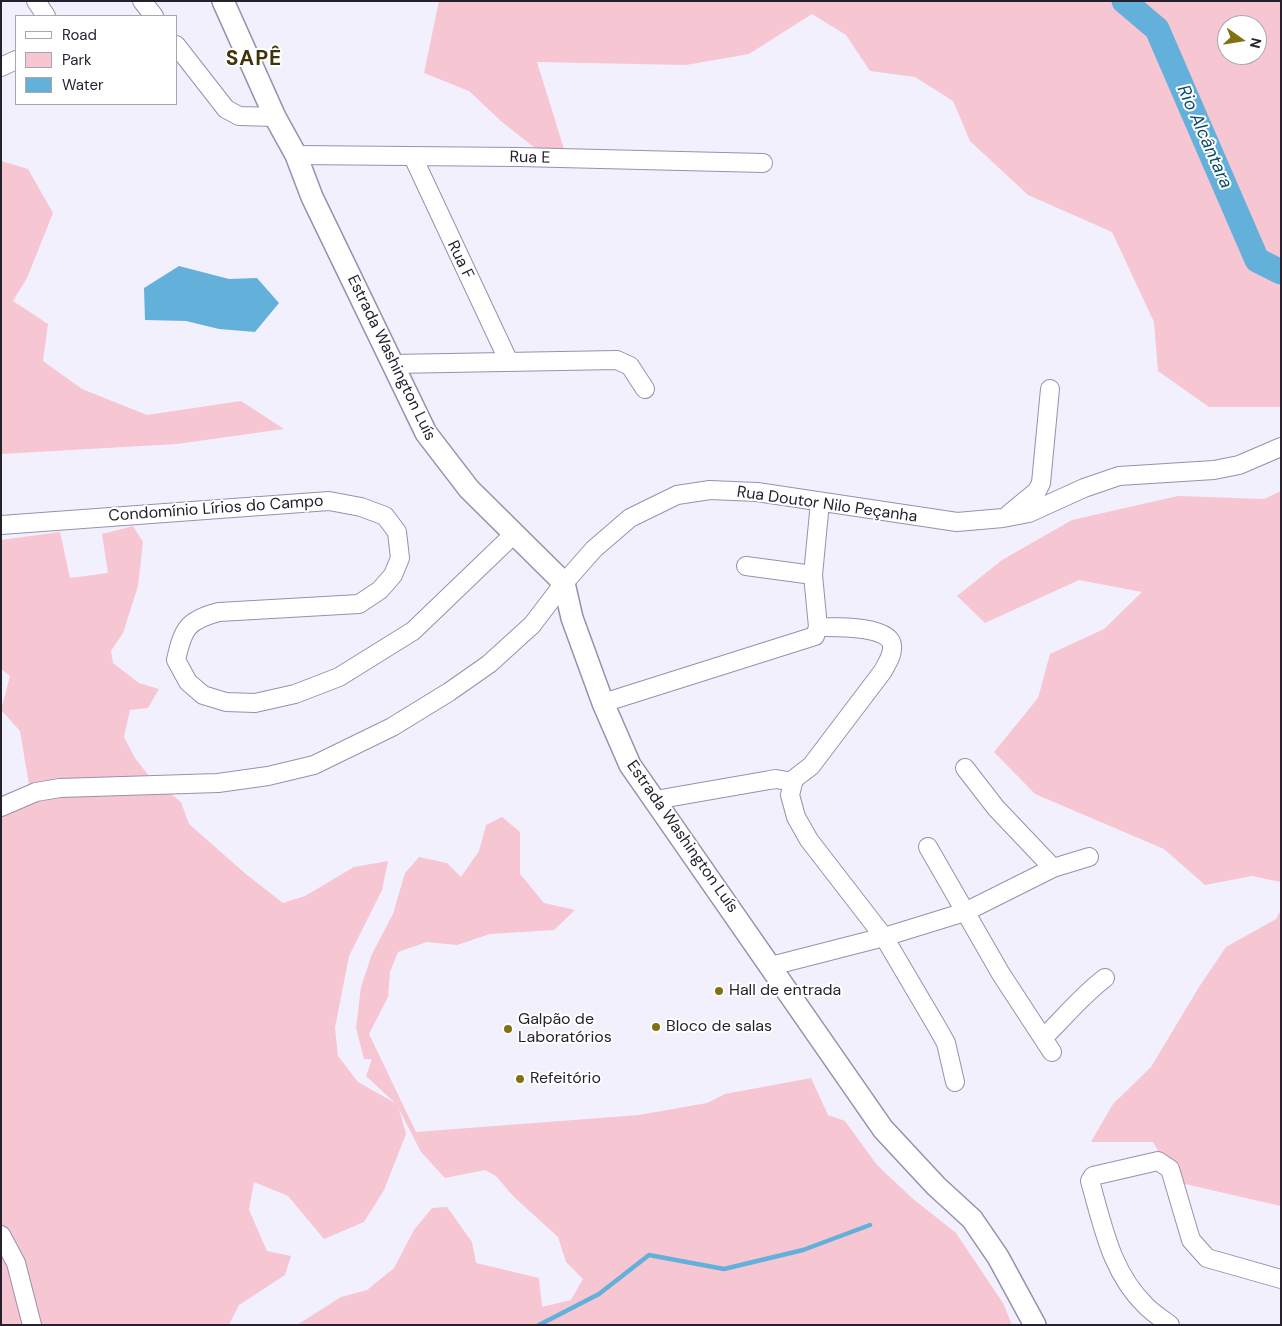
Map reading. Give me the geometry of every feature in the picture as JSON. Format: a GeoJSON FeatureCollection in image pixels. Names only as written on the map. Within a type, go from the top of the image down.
{"type":"FeatureCollection","features":[{"type":"Feature","properties":{"kind":"street"},"geometry":{"type":"LineString","coordinates":[[36,1],[45,15]]}},
{"type":"Feature","properties":{"kind":"street"},"geometry":{"type":"LineString","coordinates":[[142,1],[153,15]]}},
{"type":"Feature","properties":{"kind":"street","name":"Estrada Washington Luís"},"geometry":{"type":"LineString","coordinates":[[223,1],[275,118],[296,155],[312,197],[392,364],[437,450],[468,489],[564,584],[572,618],[603,704],[630,765],[883,1129],[936,1186],[972,1219],[998,1256],[1035,1325]]}},
{"type":"Feature","properties":{"kind":"street"},"geometry":{"type":"LineString","coordinates":[[178,48],[226,109],[232,114],[275,118]]}},
{"type":"Feature","properties":{"kind":"street"},"geometry":{"type":"LineString","coordinates":[[1,67],[15,60]]}},
{"type":"Feature","properties":{"kind":"street","name":"Rua E"},"geometry":{"type":"LineString","coordinates":[[296,155],[763,163]]}},
{"type":"Feature","properties":{"kind":"street","name":"Rua F"},"geometry":{"type":"LineString","coordinates":[[413,157],[509,362]]}},
{"type":"Feature","properties":{"kind":"street"},"geometry":{"type":"LineString","coordinates":[[392,364],[617,360],[630,366],[645,389]]}},
{"type":"Feature","properties":{"kind":"street"},"geometry":{"type":"LineString","coordinates":[[1003,518],[1037,492],[1041,482],[1050,389]]}},
{"type":"Feature","properties":{"kind":"street","name":"Rua Doutor Nilo Peçanha"},"geometry":{"type":"LineString","coordinates":[[1,807],[36,792],[60,788],[218,783],[268,776],[314,765],[392,727],[449,692],[489,664],[532,625],[594,549],[630,518],[677,495],[710,490],[757,492],[958,522],[1029,514],[1084,488],[1120,476],[1214,470],[1239,465],[1281,448]]}},
{"type":"Feature","properties":{"kind":"street","name":"Condomínio Lírios do Campo"},"geometry":{"type":"LineString","coordinates":[[1,525],[329,501],[361,507],[385,516],[397,532],[400,558],[392,574],[380,590],[359,604],[219,612],[199,617],[181,635],[176,660],[188,682],[203,695],[226,702],[255,703],[295,694],[339,677],[413,631],[513,535]]}},
{"type":"Feature","properties":{"kind":"street"},"geometry":{"type":"LineString","coordinates":[[603,704],[815,636],[818,626],[813,575],[820,502]]}},
{"type":"Feature","properties":{"kind":"street"},"geometry":{"type":"LineString","coordinates":[[746,566],[813,575]]}},
{"type":"Feature","properties":{"kind":"street"},"geometry":{"type":"LineString","coordinates":[[818,626],[849,627],[880,632],[889,638],[892,645],[890,658],[883,671],[810,766],[793,782],[790,795],[796,817],[809,840],[884,937],[946,1044],[955,1082]]}},
{"type":"Feature","properties":{"kind":"street"},"geometry":{"type":"LineString","coordinates":[[966,768],[996,808],[1053,868]]}},
{"type":"Feature","properties":{"kind":"street"},"geometry":{"type":"LineString","coordinates":[[655,800],[764,780],[776,779],[793,782]]}},
{"type":"Feature","properties":{"kind":"street"},"geometry":{"type":"LineString","coordinates":[[928,847],[965,912],[1047,1045],[1085,993],[1104,978]]}},
{"type":"Feature","properties":{"kind":"street"},"geometry":{"type":"LineString","coordinates":[[771,966],[884,937],[965,912],[1053,868],[1089,858]]}},
{"type":"Feature","properties":{"kind":"street"},"geometry":{"type":"LineString","coordinates":[[1170,1325],[1146,1307],[1124,1280],[1112,1257],[1090,1181],[1093,1176],[1158,1161],[1165,1164],[1170,1169],[1191,1240],[1197,1250],[1207,1258],[1281,1279]]}},
{"type":"Feature","properties":{"kind":"street"},"geometry":{"type":"LineString","coordinates":[[1,1235],[16,1263],[32,1325]]}},
{"type":"Feature","properties":{"kind":"green space"},"geometry":{"type":"Polygon","coordinates":[[[439,1],[1281,1],[1281,407],[1209,407],[1158,371],[1154,322],[1112,232],[1028,195],[970,141],[953,101],[915,77],[870,71],[846,35],[812,14],[749,54],[686,65],[537,62],[564,149],[540,152],[502,122],[469,91],[424,73],[439,1]]]}},
{"type":"Feature","properties":{"kind":"green space"},"geometry":{"type":"Polygon","coordinates":[[[1,161],[28,169],[53,213],[27,278],[13,301],[48,324],[43,361],[82,389],[147,415],[241,401],[284,429],[177,444],[1,454],[1,161]]]}},
{"type":"Feature","properties":{"kind":"green space"},"geometry":{"type":"Polygon","coordinates":[[[1281,491],[1281,882],[1252,876],[1205,885],[1164,849],[1035,794],[994,752],[1038,698],[1050,654],[1104,629],[1142,592],[1079,580],[985,623],[957,596],[1002,560],[1072,520],[1178,496],[1264,499],[1281,491]]]}},
{"type":"Feature","properties":{"kind":"green space"},"geometry":{"type":"Polygon","coordinates":[[[133,526],[143,542],[138,586],[123,633],[111,651],[113,663],[139,683],[159,689],[148,708],[130,710],[124,737],[135,758],[149,776],[181,802],[189,824],[247,875],[283,903],[305,896],[354,867],[388,861],[382,890],[349,956],[335,1028],[338,1056],[358,1082],[395,1103],[366,1076],[372,1059],[364,1059],[356,1028],[361,987],[372,954],[393,914],[405,873],[419,857],[447,863],[461,877],[479,851],[486,825],[502,817],[520,832],[520,874],[544,903],[575,910],[554,930],[490,934],[457,945],[427,942],[398,952],[390,972],[388,997],[369,1034],[416,1132],[639,1115],[707,1103],[725,1094],[811,1078],[828,1115],[845,1121],[877,1165],[912,1198],[956,1233],[1003,1303],[1012,1325],[297,1325],[341,1297],[367,1290],[394,1268],[414,1230],[432,1208],[447,1207],[472,1242],[476,1263],[539,1278],[542,1307],[571,1300],[583,1279],[566,1262],[558,1237],[513,1196],[496,1176],[485,1170],[445,1178],[421,1152],[399,1109],[406,1134],[384,1190],[364,1222],[324,1239],[288,1196],[254,1182],[249,1210],[267,1251],[291,1256],[285,1275],[239,1305],[229,1325],[1,1325],[1,796],[29,785],[20,731],[1,710],[10,676],[1,669],[1,540],[60,532],[70,578],[108,573],[102,534],[133,526]]]}},
{"type":"Feature","properties":{"kind":"green space"},"geometry":{"type":"Polygon","coordinates":[[[1281,910],[1281,1206],[1176,1182],[1153,1142],[1091,1142],[1113,1104],[1151,1067],[1199,987],[1226,947],[1276,919],[1281,910]]]}},
{"type":"Feature","properties":{"kind":"water"},"geometry":{"type":"Polygon","coordinates":[[[179,266],[229,279],[257,278],[279,303],[255,332],[219,329],[186,321],[145,320],[144,288],[179,266]]]}},
{"type":"Feature","properties":{"kind":"waterway","name":"Rio Alcântara"},"geometry":{"type":"LineString","coordinates":[[1124,1],[1157,29],[1257,260],[1281,272]]}},
{"type":"Feature","properties":{"kind":"waterway"},"geometry":{"type":"LineString","coordinates":[[539,1325],[599,1294],[649,1255],[724,1269],[803,1250],[870,1225]]}},
{"type":"Feature","properties":{"kind":"place","name":"Hall de entrada"},"geometry":{"type":"Point","coordinates":[719,991]}},
{"type":"Feature","properties":{"kind":"place","name":"Bloco de salas"},"geometry":{"type":"Point","coordinates":[656,1027]}},
{"type":"Feature","properties":{"kind":"place","name":"Galpão de Laboratórios"},"geometry":{"type":"Point","coordinates":[508,1029]}},
{"type":"Feature","properties":{"kind":"place","name":"Refeitório"},"geometry":{"type":"Point","coordinates":[520,1079]}},
{"type":"Feature","properties":{"kind":"district","name":"SAPÊ"},"geometry":{"type":"Point","coordinates":[254,59]}}]}
